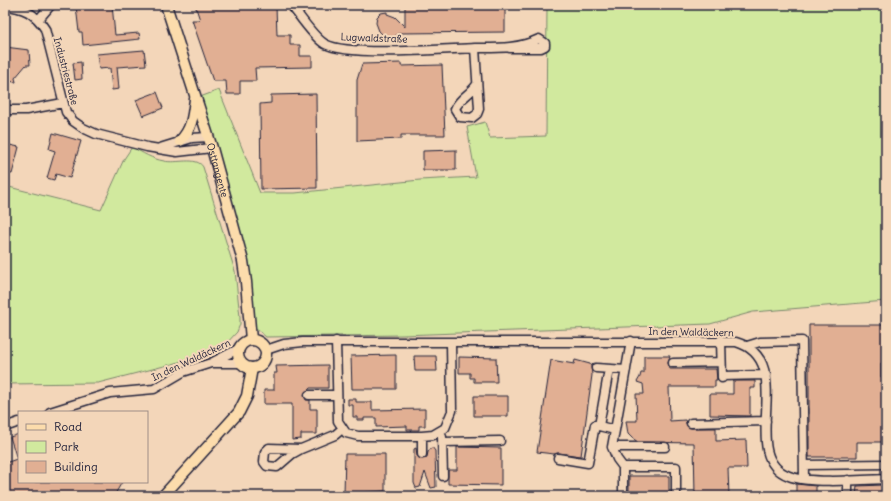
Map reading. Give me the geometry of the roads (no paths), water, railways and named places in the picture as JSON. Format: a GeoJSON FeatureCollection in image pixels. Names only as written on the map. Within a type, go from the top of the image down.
{"type":"FeatureCollection","features":[{"type":"Feature","properties":{"kind":"main road","name":"Osttangente"},"geometry":{"type":"LineString","coordinates":[[166,5],[212,148],[243,261],[251,340]]}},
{"type":"Feature","properties":{"kind":"main road"},"geometry":{"type":"LineString","coordinates":[[180,141],[187,134],[191,126],[195,93]]}},
{"type":"Feature","properties":{"kind":"main road"},"geometry":{"type":"LineString","coordinates":[[251,340],[262,344],[266,350],[263,363],[252,368],[242,363],[239,356],[240,348],[247,341],[251,340]]}},
{"type":"Feature","properties":{"kind":"main road"},"geometry":{"type":"LineString","coordinates":[[163,496],[239,412],[247,396],[252,368]]}},
{"type":"Feature","properties":{"kind":"street"},"geometry":{"type":"LineString","coordinates":[[5,6],[18,7],[29,11],[39,19],[50,5]]}},
{"type":"Feature","properties":{"kind":"street","name":"Lugwaldstraße"},"geometry":{"type":"LineString","coordinates":[[291,5],[324,44],[337,48],[373,50],[510,48]]}},
{"type":"Feature","properties":{"kind":"street","name":"Industriestraße"},"geometry":{"type":"LineString","coordinates":[[39,19],[45,28],[63,103],[73,121],[96,134],[147,147],[177,152],[212,148]]}},
{"type":"Feature","properties":{"kind":"street"},"geometry":{"type":"LineString","coordinates":[[475,48],[477,84]]}},
{"type":"Feature","properties":{"kind":"street"},"geometry":{"type":"LineString","coordinates":[[5,110],[26,110],[63,103]]}},
{"type":"Feature","properties":{"kind":"street","name":"Industriestraße"},"geometry":{"type":"LineString","coordinates":[[160,148],[192,138],[208,137]]}},
{"type":"Feature","properties":{"kind":"street"},"geometry":{"type":"LineString","coordinates":[[721,340],[722,377],[766,375]]}},
{"type":"Feature","properties":{"kind":"street","name":"In den Waldäckern"},"geometry":{"type":"LineString","coordinates":[[266,350],[293,342],[336,341],[631,342],[721,340],[736,342],[747,346],[758,358],[766,375],[766,446],[772,463],[788,476],[804,479],[886,479]]}},
{"type":"Feature","properties":{"kind":"street"},"geometry":{"type":"LineString","coordinates":[[336,341],[338,421],[342,429],[346,432],[358,436],[433,435],[442,430],[448,424],[452,411],[451,342]]}},
{"type":"Feature","properties":{"kind":"street"},"geometry":{"type":"LineString","coordinates":[[747,346],[760,342],[802,341],[804,479]]}},
{"type":"Feature","properties":{"kind":"street"},"geometry":{"type":"LineString","coordinates":[[623,496],[623,467],[617,459],[612,447],[631,342]]}},
{"type":"Feature","properties":{"kind":"street","name":"In den Waldäckern"},"geometry":{"type":"LineString","coordinates":[[54,411],[110,393],[154,389],[184,372],[211,363],[240,348]]}},
{"type":"Feature","properties":{"kind":"street"},"geometry":{"type":"LineString","coordinates":[[673,363],[721,362]]}},
{"type":"Feature","properties":{"kind":"street"},"geometry":{"type":"LineString","coordinates":[[211,363],[242,363]]}},
{"type":"Feature","properties":{"kind":"street"},"geometry":{"type":"LineString","coordinates":[[596,368],[626,370]]}},
{"type":"Feature","properties":{"kind":"street"},"geometry":{"type":"LineString","coordinates":[[599,426],[609,369]]}},
{"type":"Feature","properties":{"kind":"street"},"geometry":{"type":"LineString","coordinates":[[309,395],[337,395]]}},
{"type":"Feature","properties":{"kind":"street"},"geometry":{"type":"LineString","coordinates":[[691,422],[766,421]]}},
{"type":"Feature","properties":{"kind":"street"},"geometry":{"type":"LineString","coordinates":[[5,427],[18,422]]}},
{"type":"Feature","properties":{"kind":"street"},"geometry":{"type":"LineString","coordinates":[[558,458],[588,463],[594,425],[615,430]]}},
{"type":"Feature","properties":{"kind":"street"},"geometry":{"type":"LineString","coordinates":[[301,449],[335,435],[342,429]]}},
{"type":"Feature","properties":{"kind":"street"},"geometry":{"type":"LineString","coordinates":[[442,430],[443,476]]}},
{"type":"Feature","properties":{"kind":"street"},"geometry":{"type":"LineString","coordinates":[[422,436],[422,454]]}},
{"type":"Feature","properties":{"kind":"street"},"geometry":{"type":"LineString","coordinates":[[442,442],[500,441]]}},
{"type":"Feature","properties":{"kind":"street"},"geometry":{"type":"LineString","coordinates":[[612,447],[665,446]]}},
{"type":"Feature","properties":{"kind":"street"},"geometry":{"type":"LineString","coordinates":[[804,466],[886,464]]}},
{"type":"Feature","properties":{"kind":"street"},"geometry":{"type":"LineString","coordinates":[[623,467],[676,467],[676,496]]}},
{"type":"Feature","properties":{"kind":"street"},"geometry":{"type":"LineString","coordinates":[[848,480],[848,496]]}}]}
